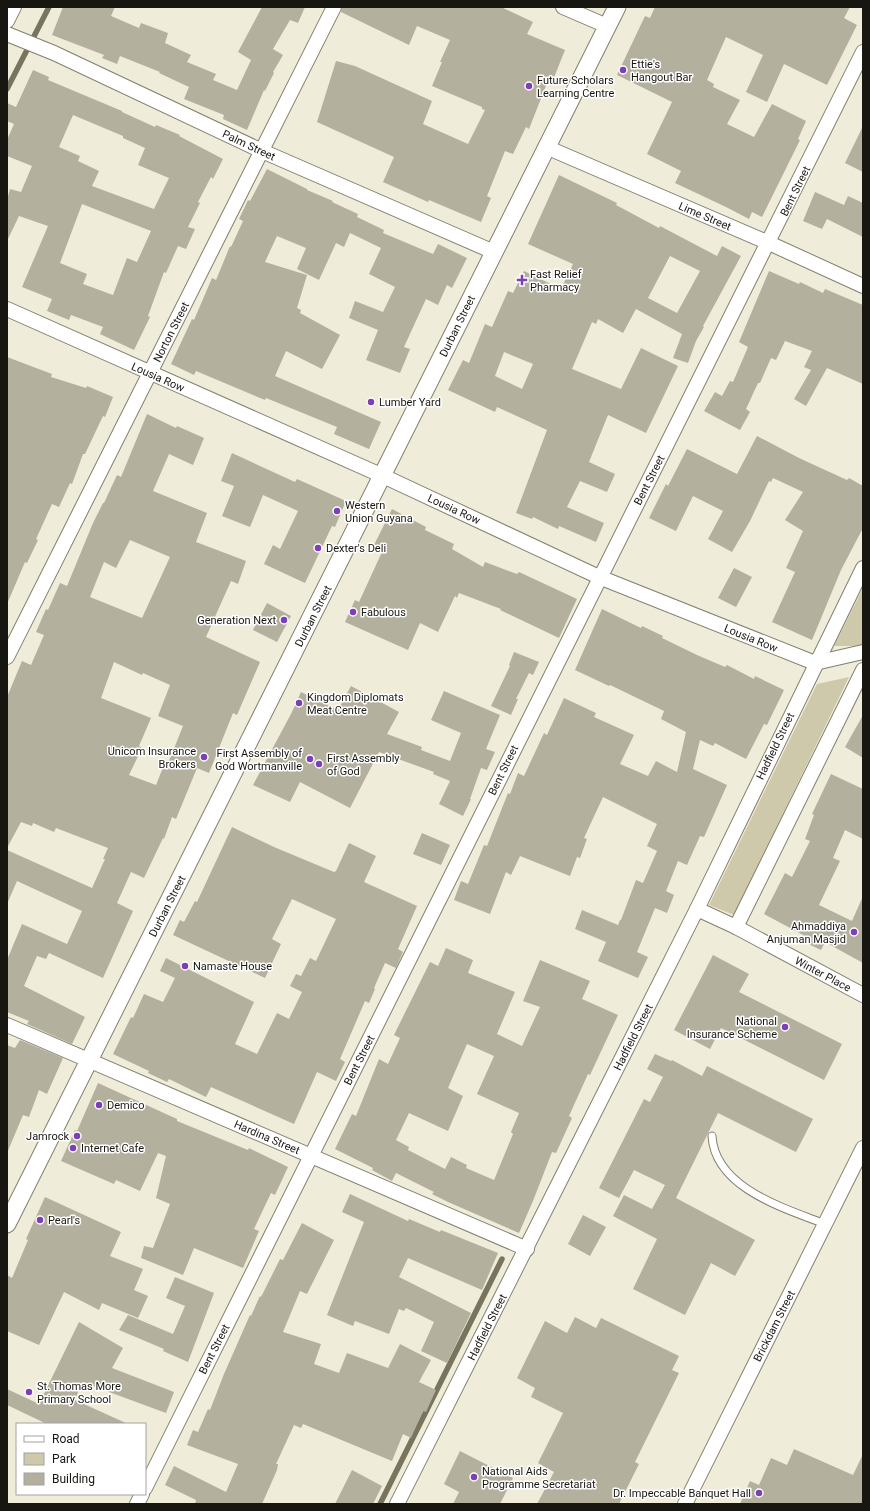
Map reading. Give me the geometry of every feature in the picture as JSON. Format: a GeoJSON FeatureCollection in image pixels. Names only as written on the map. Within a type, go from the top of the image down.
{"type":"FeatureCollection","features":[{"type":"Feature","properties":{"kind":"street"},"geometry":{"type":"LineString","coordinates":[[7,21],[14,7]]}},
{"type":"Feature","properties":{"kind":"street","name":"Norton Street"},"geometry":{"type":"LineString","coordinates":[[7,657],[334,7]]}},
{"type":"Feature","properties":{"kind":"street"},"geometry":{"type":"LineString","coordinates":[[563,7],[607,26]]}},
{"type":"Feature","properties":{"kind":"street","name":"Durban Street"},"geometry":{"type":"LineString","coordinates":[[7,1224],[617,7]]}},
{"type":"Feature","properties":{"kind":"street","name":"Palm Street"},"geometry":{"type":"LineString","coordinates":[[12,36],[54,53],[262,151],[494,252]]}},
{"type":"Feature","properties":{"kind":"street","name":"Bent Street"},"geometry":{"type":"LineString","coordinates":[[146,1486],[600,577],[769,243],[863,52]]}},
{"type":"Feature","properties":{"kind":"street","name":"Lime Street"},"geometry":{"type":"LineString","coordinates":[[546,147],[769,243],[863,286]]}},
{"type":"Feature","properties":{"kind":"street","name":"Lousia Row"},"geometry":{"type":"LineString","coordinates":[[7,309],[383,476],[600,577],[816,663]]}},
{"type":"Feature","properties":{"kind":"street","name":"Hadfield Street"},"geometry":{"type":"LineString","coordinates":[[397,1504],[527,1249],[697,909],[863,568]]}},
{"type":"Feature","properties":{"kind":"street"},"geometry":{"type":"LineString","coordinates":[[816,663],[863,652]]}},
{"type":"Feature","properties":{"kind":"street"},"geometry":{"type":"LineString","coordinates":[[736,927],[863,670]]}},
{"type":"Feature","properties":{"kind":"street","name":"Winter Place"},"geometry":{"type":"LineString","coordinates":[[697,909],[736,927],[863,995]]}},
{"type":"Feature","properties":{"kind":"street","name":"Hardina Street"},"geometry":{"type":"LineString","coordinates":[[7,1025],[527,1249]]}},
{"type":"Feature","properties":{"kind":"street","name":"Brickdam Street"},"geometry":{"type":"LineString","coordinates":[[685,1504],[863,1148]]}},
{"type":"Feature","properties":{"kind":"street"},"geometry":{"type":"LineString","coordinates":[[137,1504],[142,1495]]}},
{"type":"Feature","properties":{"kind":"lane"},"geometry":{"type":"LineString","coordinates":[[712,1136],[715,1152],[726,1171],[749,1191],[785,1209],[825,1224]]}},
{"type":"Feature","properties":{"kind":"green space"},"geometry":{"type":"Polygon","coordinates":[[[863,588],[863,646],[834,646],[863,588]]]}},
{"type":"Feature","properties":{"kind":"green space"},"geometry":{"type":"Polygon","coordinates":[[[849,677],[734,915],[709,905],[817,684],[849,677]]]}},
{"type":"Feature","properties":{"kind":"building"},"geometry":{"type":"Polygon","coordinates":[[[63,7],[115,7],[111,16],[139,28],[141,23],[168,33],[165,43],[191,55],[187,62],[216,74],[213,80],[237,90],[251,60],[238,52],[262,7],[305,7],[298,23],[290,20],[273,49],[283,55],[273,72],[274,73],[265,91],[264,90],[247,130],[223,119],[224,115],[184,99],[189,87],[159,73],[160,72],[120,56],[117,64],[102,58],[104,55],[52,35],[63,7]]]}},
{"type":"Feature","properties":{"kind":"building"},"geometry":{"type":"Polygon","coordinates":[[[342,7],[501,7],[533,22],[527,34],[565,50],[553,80],[549,78],[529,129],[526,127],[513,154],[505,151],[487,196],[491,198],[481,222],[429,200],[428,202],[383,182],[394,157],[317,122],[336,61],[355,66],[432,101],[423,124],[468,144],[485,110],[482,109],[482,107],[432,86],[442,62],[440,62],[450,40],[417,26],[409,45],[341,12],[342,7]]]}},
{"type":"Feature","properties":{"kind":"building"},"geometry":{"type":"Polygon","coordinates":[[[655,7],[850,7],[844,18],[857,25],[827,85],[784,64],[767,102],[746,92],[763,55],[726,37],[707,80],[714,84],[713,87],[740,100],[727,124],[754,137],[772,104],[806,121],[798,139],[800,140],[762,217],[752,212],[749,219],[675,183],[681,171],[647,154],[672,102],[617,75],[645,16],[650,18],[655,7]]]}},
{"type":"Feature","properties":{"kind":"building"},"geometry":{"type":"Polygon","coordinates":[[[33,70],[49,77],[48,80],[122,111],[155,127],[156,125],[180,135],[179,136],[223,159],[213,179],[211,177],[198,202],[200,203],[188,227],[195,229],[186,249],[178,246],[166,273],[164,272],[148,316],[150,317],[134,350],[100,334],[103,327],[71,315],[69,320],[47,311],[52,299],[22,287],[48,226],[19,216],[7,241],[7,200],[10,189],[21,192],[32,166],[7,156],[7,140],[14,124],[7,121],[7,103],[16,107],[33,70]],[[73,115],[59,147],[80,156],[78,161],[99,171],[92,186],[154,209],[169,178],[138,165],[145,148],[123,138],[123,136],[73,115]],[[82,204],[60,263],[87,274],[83,284],[113,295],[127,258],[137,262],[151,231],[82,204]]]}},
{"type":"Feature","properties":{"kind":"building"},"geometry":{"type":"Polygon","coordinates":[[[863,126],[863,172],[845,163],[863,126]]]}},
{"type":"Feature","properties":{"kind":"building"},"geometry":{"type":"Polygon","coordinates":[[[267,169],[358,214],[357,217],[384,230],[383,233],[433,254],[438,244],[467,258],[452,288],[447,285],[438,305],[426,299],[404,347],[410,349],[400,373],[366,360],[378,330],[349,318],[355,301],[383,312],[395,287],[369,274],[381,248],[350,233],[344,247],[336,243],[319,280],[297,269],[306,248],[277,236],[265,262],[307,275],[297,308],[301,310],[300,313],[340,335],[322,369],[286,351],[275,376],[381,422],[369,449],[334,434],[337,427],[266,398],[265,400],[196,371],[194,375],[171,364],[192,319],[194,320],[212,278],[216,280],[230,246],[231,247],[243,221],[239,219],[248,200],[250,201],[267,169]]]}},
{"type":"Feature","properties":{"kind":"building"},"geometry":{"type":"Polygon","coordinates":[[[559,175],[617,203],[616,205],[659,228],[660,226],[717,256],[722,246],[741,256],[703,326],[704,327],[696,341],[688,363],[673,358],[682,334],[636,309],[623,333],[598,319],[596,324],[592,322],[572,369],[621,389],[641,348],[678,366],[646,433],[608,415],[589,462],[615,474],[607,492],[580,481],[567,507],[604,523],[596,542],[559,526],[558,529],[533,517],[532,519],[516,513],[547,430],[497,407],[495,412],[448,390],[463,360],[469,363],[485,324],[492,327],[508,291],[513,293],[524,271],[561,289],[573,264],[528,244],[559,175]],[[670,256],[648,298],[677,313],[700,271],[670,256]],[[504,352],[495,376],[522,389],[533,364],[504,352]]]}},
{"type":"Feature","properties":{"kind":"building"},"geometry":{"type":"Polygon","coordinates":[[[815,192],[844,205],[848,196],[863,203],[863,237],[827,219],[822,229],[803,221],[815,192]]]}},
{"type":"Feature","properties":{"kind":"building"},"geometry":{"type":"Polygon","coordinates":[[[769,271],[799,284],[800,282],[823,293],[825,289],[863,305],[863,384],[827,368],[806,406],[794,399],[811,370],[804,367],[812,351],[785,341],[776,360],[771,358],[760,383],[758,383],[746,409],[750,412],[740,430],[704,411],[715,392],[722,396],[730,381],[733,382],[748,347],[739,342],[769,271]]]}},
{"type":"Feature","properties":{"kind":"building"},"geometry":{"type":"Polygon","coordinates":[[[7,357],[52,374],[51,377],[86,388],[87,386],[113,397],[105,417],[103,416],[85,454],[83,454],[72,484],[70,483],[59,507],[52,504],[36,539],[38,540],[27,563],[25,562],[7,604],[7,357]]]}},
{"type":"Feature","properties":{"kind":"building"},"geometry":{"type":"Polygon","coordinates":[[[147,414],[176,428],[177,426],[204,438],[193,465],[169,454],[153,491],[207,513],[196,542],[246,561],[238,584],[231,581],[206,637],[260,662],[237,715],[233,713],[209,773],[197,768],[176,819],[172,817],[164,839],[163,838],[144,878],[131,872],[117,903],[133,911],[103,978],[49,953],[46,959],[37,956],[24,986],[85,1017],[72,1044],[27,1024],[29,1021],[7,1012],[7,960],[22,924],[67,944],[82,911],[17,881],[7,904],[7,850],[92,888],[105,859],[103,859],[108,848],[56,828],[54,832],[33,823],[32,826],[21,822],[7,848],[7,697],[22,661],[31,665],[44,635],[36,632],[46,609],[48,610],[60,583],[67,586],[93,523],[117,475],[121,477],[147,414]],[[130,540],[116,568],[104,562],[90,597],[142,618],[170,557],[130,540]],[[114,662],[101,698],[151,718],[139,746],[142,748],[129,775],[156,785],[166,760],[169,761],[183,726],[158,716],[170,685],[143,673],[142,675],[114,662]]]}},
{"type":"Feature","properties":{"kind":"building"},"geometry":{"type":"Polygon","coordinates":[[[757,436],[799,458],[847,480],[849,478],[863,486],[863,528],[841,570],[812,640],[772,622],[795,572],[786,568],[803,531],[785,520],[803,492],[773,478],[771,482],[769,481],[750,521],[732,552],[708,539],[723,511],[693,496],[676,531],[649,518],[666,484],[668,486],[687,449],[737,474],[757,436]]]}},
{"type":"Feature","properties":{"kind":"building"},"geometry":{"type":"Polygon","coordinates":[[[232,453],[295,482],[297,479],[346,501],[335,527],[332,526],[305,583],[264,564],[273,545],[280,549],[298,511],[263,495],[250,527],[222,516],[234,486],[221,481],[232,453]]]}},
{"type":"Feature","properties":{"kind":"building"},"geometry":{"type":"Polygon","coordinates":[[[392,509],[426,527],[425,530],[454,544],[452,549],[483,567],[485,562],[517,574],[519,572],[577,599],[559,638],[500,610],[501,609],[459,593],[457,598],[455,596],[438,632],[420,623],[408,650],[345,622],[355,600],[359,602],[382,552],[373,547],[392,509]]]}},
{"type":"Feature","properties":{"kind":"building"},"geometry":{"type":"Polygon","coordinates":[[[734,568],[752,577],[736,607],[718,598],[734,568]]]}},
{"type":"Feature","properties":{"kind":"building"},"geometry":{"type":"Polygon","coordinates":[[[267,603],[291,616],[277,642],[253,630],[267,603]]]}},
{"type":"Feature","properties":{"kind":"building"},"geometry":{"type":"Polygon","coordinates":[[[602,609],[641,628],[642,626],[663,636],[662,638],[697,655],[725,667],[727,665],[754,679],[755,676],[784,690],[767,725],[764,724],[746,759],[715,743],[713,746],[700,740],[693,769],[727,785],[704,837],[700,836],[687,865],[678,861],[666,891],[674,895],[667,913],[655,908],[637,952],[648,957],[638,978],[598,961],[606,942],[575,929],[582,910],[618,925],[636,880],[643,883],[657,851],[647,846],[657,824],[603,797],[584,838],[587,839],[580,858],[577,857],[570,876],[520,856],[511,875],[506,872],[490,914],[454,900],[461,881],[468,884],[484,845],[487,846],[508,793],[510,794],[518,773],[524,776],[544,733],[547,735],[564,698],[596,713],[594,717],[634,735],[620,764],[648,776],[656,761],[677,772],[686,732],[661,719],[664,711],[575,670],[602,609]]]}},
{"type":"Feature","properties":{"kind":"building"},"geometry":{"type":"Polygon","coordinates":[[[514,652],[539,662],[533,675],[529,673],[516,699],[518,699],[511,715],[491,706],[510,666],[509,665],[514,652]]]}},
{"type":"Feature","properties":{"kind":"building"},"geometry":{"type":"Polygon","coordinates":[[[351,686],[399,712],[387,734],[422,747],[421,750],[450,761],[461,733],[431,720],[444,691],[500,715],[486,749],[495,752],[487,770],[481,768],[471,799],[463,816],[439,804],[450,781],[433,774],[434,772],[379,752],[350,808],[300,782],[290,802],[253,785],[301,692],[338,710],[351,686]]]}},
{"type":"Feature","properties":{"kind":"building"},"geometry":{"type":"Polygon","coordinates":[[[863,715],[863,758],[845,747],[863,715]]]}},
{"type":"Feature","properties":{"kind":"building"},"geometry":{"type":"Polygon","coordinates":[[[831,774],[863,789],[863,839],[845,830],[833,858],[840,861],[819,905],[852,921],[863,896],[863,963],[825,942],[821,950],[802,941],[805,936],[764,914],[785,873],[792,877],[810,841],[805,839],[814,815],[812,814],[831,774]]]}},
{"type":"Feature","properties":{"kind":"building"},"geometry":{"type":"Polygon","coordinates":[[[232,827],[274,847],[334,872],[336,871],[349,843],[376,856],[364,882],[417,906],[398,949],[403,952],[396,968],[385,963],[369,1003],[365,1001],[340,1059],[345,1062],[336,1081],[317,1072],[294,1124],[211,1087],[206,1097],[169,1079],[167,1082],[148,1073],[149,1071],[113,1054],[131,1017],[133,1018],[144,994],[163,1002],[175,978],[160,971],[166,958],[254,1002],[235,1044],[257,1054],[277,1013],[289,1019],[302,992],[290,986],[296,974],[301,976],[310,958],[316,961],[336,919],[292,899],[272,939],[281,944],[265,978],[173,935],[180,920],[184,922],[195,901],[197,902],[232,827]]]}},
{"type":"Feature","properties":{"kind":"building"},"geometry":{"type":"Polygon","coordinates":[[[422,833],[450,845],[441,865],[413,854],[422,833]]]}},
{"type":"Feature","properties":{"kind":"building"},"geometry":{"type":"Polygon","coordinates":[[[446,948],[473,960],[468,973],[515,992],[497,1034],[522,1046],[540,1007],[523,1001],[540,960],[590,981],[582,999],[618,1015],[590,1075],[588,1074],[569,1116],[572,1118],[556,1153],[552,1152],[519,1233],[448,1202],[432,1194],[434,1192],[396,1173],[392,1181],[372,1170],[373,1168],[335,1149],[352,1114],[356,1116],[379,1059],[388,1064],[400,1038],[394,1035],[430,962],[438,966],[446,948]],[[467,1044],[448,1088],[463,1096],[448,1131],[409,1113],[396,1140],[409,1147],[408,1150],[445,1169],[451,1157],[467,1165],[466,1168],[494,1180],[513,1134],[511,1132],[519,1113],[477,1094],[494,1056],[467,1044]]]}},
{"type":"Feature","properties":{"kind":"building"},"geometry":{"type":"Polygon","coordinates":[[[713,955],[749,974],[739,992],[842,1044],[824,1080],[721,1028],[710,1049],[674,1030],[713,955]]]}},
{"type":"Feature","properties":{"kind":"building"},"geometry":{"type":"Polygon","coordinates":[[[20,1040],[63,1058],[47,1094],[39,1090],[29,1117],[23,1115],[7,1153],[7,1045],[15,1048],[20,1040]]]}},
{"type":"Feature","properties":{"kind":"building"},"geometry":{"type":"Polygon","coordinates":[[[655,1054],[671,1061],[672,1060],[702,1076],[707,1066],[813,1119],[796,1152],[718,1113],[676,1198],[755,1240],[735,1276],[711,1263],[685,1315],[633,1289],[657,1239],[613,1216],[624,1195],[652,1209],[665,1185],[634,1170],[619,1198],[599,1188],[644,1099],[650,1102],[663,1077],[647,1069],[655,1054]]]}},
{"type":"Feature","properties":{"kind":"building"},"geometry":{"type":"Polygon","coordinates":[[[98,1083],[177,1119],[177,1121],[248,1150],[249,1148],[288,1167],[275,1195],[271,1193],[254,1229],[259,1231],[243,1268],[194,1248],[183,1275],[141,1258],[144,1246],[153,1248],[170,1204],[156,1198],[166,1156],[158,1153],[140,1191],[116,1180],[114,1184],[61,1161],[75,1130],[77,1131],[98,1083]]]}},
{"type":"Feature","properties":{"kind":"building"},"geometry":{"type":"Polygon","coordinates":[[[350,1194],[408,1221],[409,1219],[440,1232],[441,1230],[498,1253],[482,1290],[408,1258],[399,1277],[471,1313],[447,1363],[421,1351],[434,1322],[406,1308],[404,1311],[399,1309],[389,1334],[355,1321],[353,1326],[327,1315],[364,1222],[342,1212],[350,1194]]]}},
{"type":"Feature","properties":{"kind":"building"},"geometry":{"type":"Polygon","coordinates":[[[45,1197],[121,1232],[110,1256],[143,1269],[134,1290],[148,1296],[138,1318],[102,1303],[99,1310],[64,1292],[39,1345],[7,1331],[7,1275],[12,1278],[28,1240],[26,1239],[45,1197]]]}},
{"type":"Feature","properties":{"kind":"building"},"geometry":{"type":"Polygon","coordinates":[[[583,1215],[606,1227],[590,1256],[568,1244],[583,1215]]]}},
{"type":"Feature","properties":{"kind":"building"},"geometry":{"type":"Polygon","coordinates":[[[302,1223],[334,1240],[307,1294],[300,1291],[283,1332],[321,1344],[314,1364],[339,1373],[347,1353],[388,1368],[400,1344],[431,1360],[419,1382],[436,1390],[426,1412],[423,1411],[411,1438],[403,1434],[392,1461],[303,1424],[301,1428],[294,1425],[276,1464],[278,1464],[277,1470],[262,1504],[195,1504],[196,1500],[165,1485],[174,1466],[226,1492],[238,1464],[187,1445],[193,1430],[198,1432],[208,1409],[210,1410],[250,1315],[251,1316],[280,1259],[283,1260],[302,1223]]]}},
{"type":"Feature","properties":{"kind":"building"},"geometry":{"type":"Polygon","coordinates":[[[175,1277],[214,1293],[188,1362],[163,1351],[164,1349],[119,1330],[128,1315],[173,1334],[185,1306],[166,1298],[175,1277]]]}},
{"type":"Feature","properties":{"kind":"building"},"geometry":{"type":"Polygon","coordinates":[[[575,1317],[596,1328],[601,1318],[679,1356],[672,1370],[679,1373],[635,1462],[639,1464],[619,1504],[537,1504],[554,1472],[538,1463],[563,1413],[531,1397],[535,1388],[517,1378],[545,1321],[567,1333],[575,1317]]]}},
{"type":"Feature","properties":{"kind":"building"},"geometry":{"type":"Polygon","coordinates":[[[79,1322],[123,1348],[112,1368],[174,1392],[166,1413],[82,1382],[75,1400],[126,1423],[45,1423],[7,1405],[7,1389],[39,1404],[79,1322]]]}},
{"type":"Feature","properties":{"kind":"building"},"geometry":{"type":"Polygon","coordinates":[[[794,1449],[853,1475],[863,1454],[863,1504],[740,1504],[750,1481],[759,1485],[771,1458],[787,1465],[794,1449]]]}},
{"type":"Feature","properties":{"kind":"building"},"geometry":{"type":"Polygon","coordinates":[[[460,1451],[513,1478],[500,1504],[453,1504],[459,1492],[444,1484],[460,1451]]]}},
{"type":"Feature","properties":{"kind":"building"},"geometry":{"type":"Polygon","coordinates":[[[352,1470],[382,1486],[373,1504],[335,1504],[352,1470]]]}},
{"type":"Feature","properties":{"kind":"waterway"},"geometry":{"type":"LineString","coordinates":[[7,89],[49,7]]}},
{"type":"Feature","properties":{"kind":"waterway"},"geometry":{"type":"LineString","coordinates":[[380,1504],[502,1259]]}},
{"type":"Feature","properties":{"kind":"place","name":"Ettie's Hangout Bar"},"geometry":{"type":"Point","coordinates":[623,70]}},
{"type":"Feature","properties":{"kind":"place","name":"Future Scholars Learning Centre"},"geometry":{"type":"Point","coordinates":[529,86]}},
{"type":"Feature","properties":{"kind":"place","name":"Fast Relief Pharmacy"},"geometry":{"type":"Point","coordinates":[522,280]}},
{"type":"Feature","properties":{"kind":"place","name":"Lumber Yard"},"geometry":{"type":"Point","coordinates":[371,402]}},
{"type":"Feature","properties":{"kind":"place","name":"Western Union Guyana"},"geometry":{"type":"Point","coordinates":[337,511]}},
{"type":"Feature","properties":{"kind":"place","name":"Dexter's Deli"},"geometry":{"type":"Point","coordinates":[318,548]}},
{"type":"Feature","properties":{"kind":"place","name":"Fabulous"},"geometry":{"type":"Point","coordinates":[353,612]}},
{"type":"Feature","properties":{"kind":"place","name":"Generation Next"},"geometry":{"type":"Point","coordinates":[284,620]}},
{"type":"Feature","properties":{"kind":"place","name":"Kingdom Diplomats Meat Centre"},"geometry":{"type":"Point","coordinates":[299,703]}},
{"type":"Feature","properties":{"kind":"place","name":"Unicom Insurance Brokers"},"geometry":{"type":"Point","coordinates":[204,757]}},
{"type":"Feature","properties":{"kind":"place","name":"First Assembly of God Wortmanville"},"geometry":{"type":"Point","coordinates":[310,759]}},
{"type":"Feature","properties":{"kind":"place","name":"First Assembly of God"},"geometry":{"type":"Point","coordinates":[319,764]}},
{"type":"Feature","properties":{"kind":"place","name":"Ahmaddiya Anjuman Masjid"},"geometry":{"type":"Point","coordinates":[854,932]}},
{"type":"Feature","properties":{"kind":"place","name":"Namaste House"},"geometry":{"type":"Point","coordinates":[185,966]}},
{"type":"Feature","properties":{"kind":"place","name":"National Insurance Scheme"},"geometry":{"type":"Point","coordinates":[785,1027]}},
{"type":"Feature","properties":{"kind":"place","name":"Demico"},"geometry":{"type":"Point","coordinates":[99,1105]}},
{"type":"Feature","properties":{"kind":"place","name":"Jamrock"},"geometry":{"type":"Point","coordinates":[77,1136]}},
{"type":"Feature","properties":{"kind":"place","name":"Internet Cafe"},"geometry":{"type":"Point","coordinates":[73,1148]}},
{"type":"Feature","properties":{"kind":"place","name":"Pearl's"},"geometry":{"type":"Point","coordinates":[40,1220]}},
{"type":"Feature","properties":{"kind":"place","name":"St. Thomas More Primary School"},"geometry":{"type":"Point","coordinates":[29,1392]}},
{"type":"Feature","properties":{"kind":"place","name":"National Aids Programme Secretariat"},"geometry":{"type":"Point","coordinates":[474,1477]}},
{"type":"Feature","properties":{"kind":"place","name":"Dr. Impeccable Banquet Hall"},"geometry":{"type":"Point","coordinates":[759,1493]}}]}
